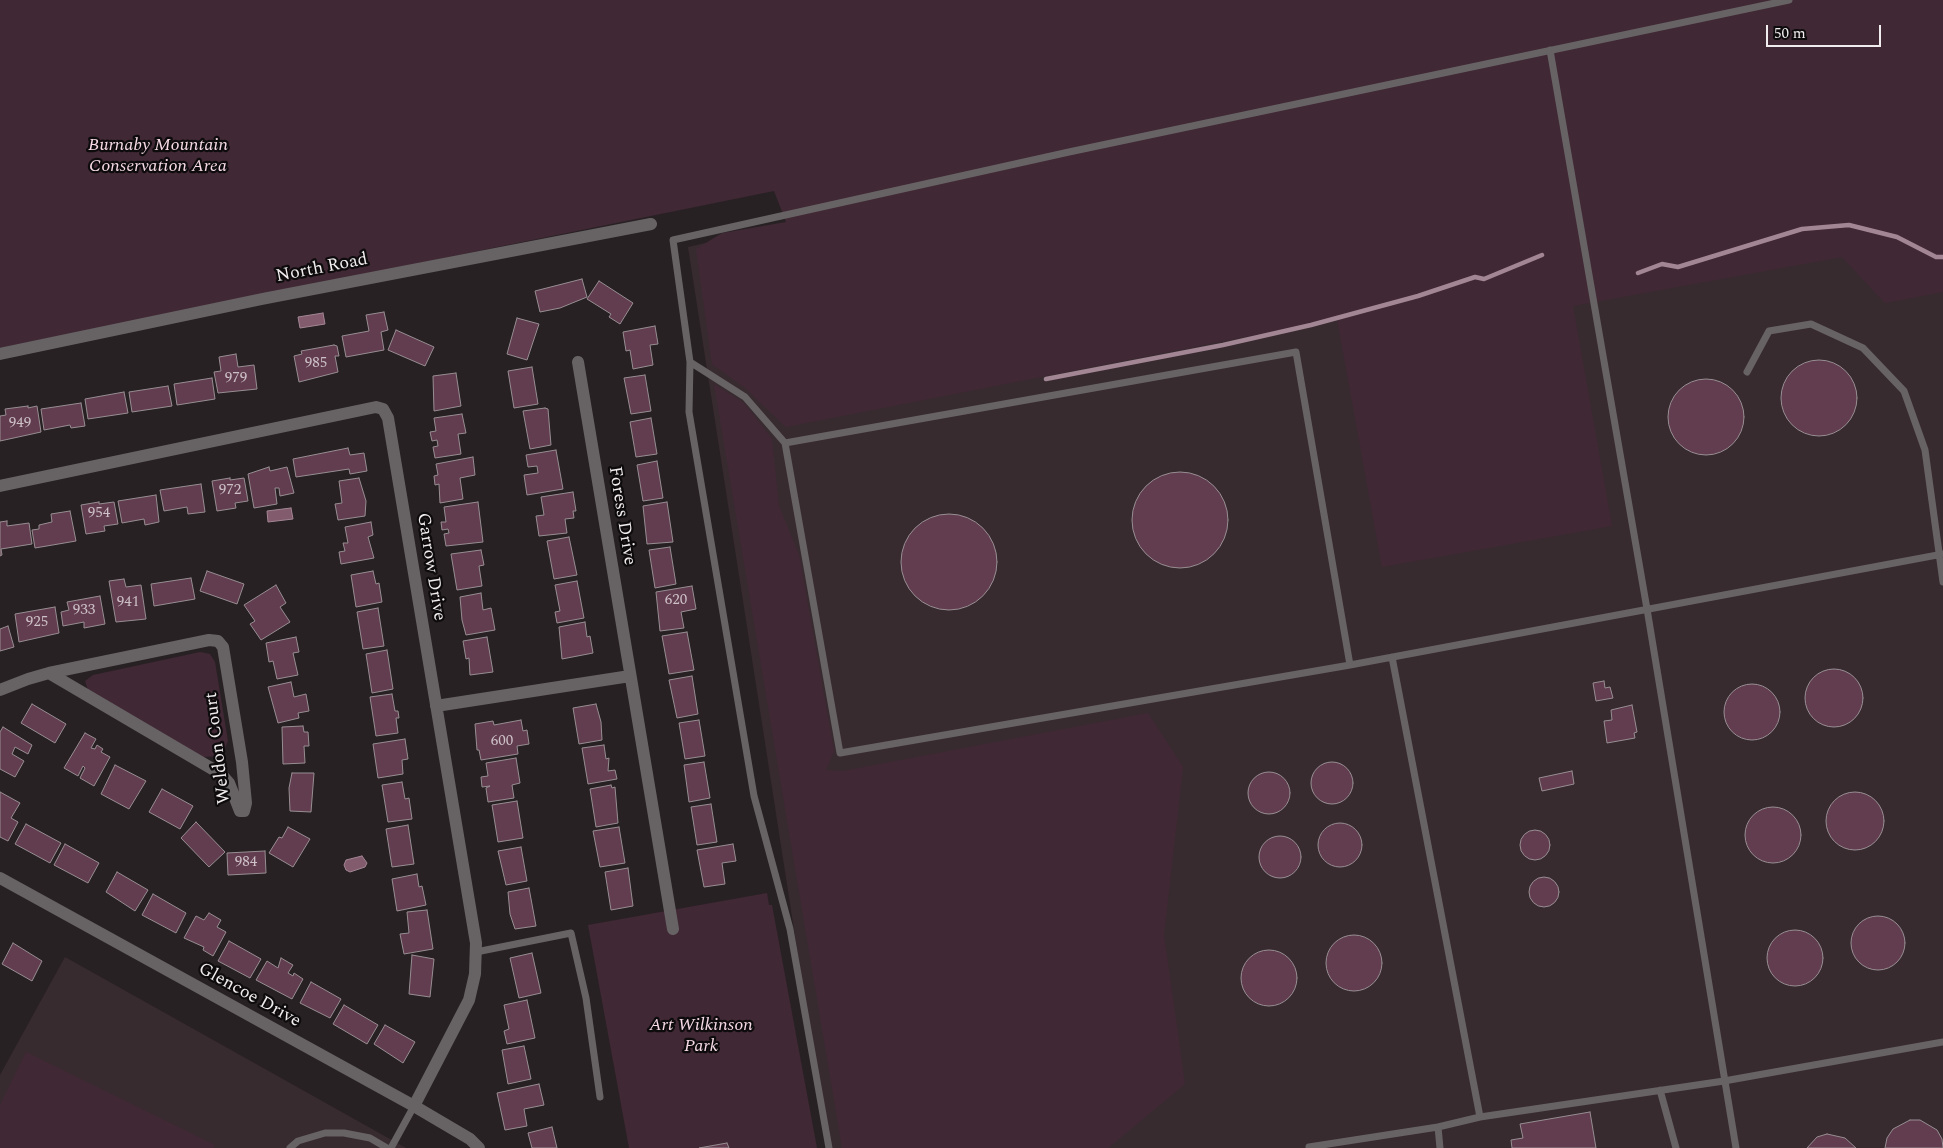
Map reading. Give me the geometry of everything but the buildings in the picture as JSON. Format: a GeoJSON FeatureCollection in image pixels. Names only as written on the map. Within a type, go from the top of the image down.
{"type":"FeatureCollection","features":[{"type":"Feature","properties":{"kind":"street","name":"North Road"},"geometry":{"type":"LineString","coordinates":[[0,354],[262,299],[651,224]]}},
{"type":"Feature","properties":{"kind":"street","name":"Foress Drive"},"geometry":{"type":"LineString","coordinates":[[578,362],[673,930]]}},
{"type":"Feature","properties":{"kind":"street","name":"Garrow Drive"},"geometry":{"type":"LineString","coordinates":[[0,486],[376,407],[383,410],[388,418],[476,952],[475,974],[469,1000],[414,1106]]}},
{"type":"Feature","properties":{"kind":"street","name":"Weldon Court"},"geometry":{"type":"LineString","coordinates":[[0,690],[28,679],[49,674],[209,640],[218,641],[223,647],[242,762],[246,803],[244,811],[240,811],[229,783],[221,774],[49,674]]}},
{"type":"Feature","properties":{"kind":"street"},"geometry":{"type":"LineString","coordinates":[[436,706],[630,676]]}},
{"type":"Feature","properties":{"kind":"street","name":"Glencoe Drive"},"geometry":{"type":"LineString","coordinates":[[0,878],[414,1106],[470,1139],[479,1148]]}},
{"type":"Feature","properties":{"kind":"lane"},"geometry":{"type":"LineString","coordinates":[[829,1148],[790,929],[754,796],[689,412],[690,362],[673,240],[1069,152],[1789,0]]}},
{"type":"Feature","properties":{"kind":"lane"},"geometry":{"type":"LineString","coordinates":[[1550,50],[1647,609],[1736,1148]]}},
{"type":"Feature","properties":{"kind":"lane"},"geometry":{"type":"LineString","coordinates":[[1747,372],[1769,331],[1811,324],[1863,348],[1904,392],[1925,450],[1941,555],[1943,582]]}},
{"type":"Feature","properties":{"kind":"lane"},"geometry":{"type":"LineString","coordinates":[[785,443],[1296,352],[1350,665]]}},
{"type":"Feature","properties":{"kind":"lane"},"geometry":{"type":"LineString","coordinates":[[690,362],[745,397],[785,443],[840,753],[1350,665],[1941,555]]}},
{"type":"Feature","properties":{"kind":"lane"},"geometry":{"type":"LineString","coordinates":[[1392,657],[1480,1117]]}},
{"type":"Feature","properties":{"kind":"lane"},"geometry":{"type":"LineString","coordinates":[[476,952],[571,933],[586,998],[600,1098]]}},
{"type":"Feature","properties":{"kind":"lane"},"geometry":{"type":"LineString","coordinates":[[1309,1147],[1438,1127],[1480,1117],[1724,1081],[1943,1042]]}},
{"type":"Feature","properties":{"kind":"lane"},"geometry":{"type":"LineString","coordinates":[[1660,1090],[1676,1148]]}},
{"type":"Feature","properties":{"kind":"lane"},"geometry":{"type":"LineString","coordinates":[[290,1148],[298,1141],[325,1133],[344,1133],[370,1138],[389,1148],[414,1106]]}},
{"type":"Feature","properties":{"kind":"lane"},"geometry":{"type":"LineString","coordinates":[[1438,1127],[1440,1148]]}},
{"type":"Feature","properties":{"kind":"shaded area"},"geometry":{"type":"Polygon","coordinates":[[[1773,0],[1943,0],[1943,1148],[828,1148],[688,247],[1773,0]]]}},
{"type":"Feature","properties":{"kind":"shaded area"},"geometry":{"type":"Polygon","coordinates":[[[323,313],[325,324],[300,328],[298,317],[323,313]]]}},
{"type":"Feature","properties":{"kind":"shaded area"},"geometry":{"type":"Polygon","coordinates":[[[291,508],[293,519],[268,522],[267,511],[291,508]]]}},
{"type":"Feature","properties":{"kind":"shaded area"},"geometry":{"type":"Polygon","coordinates":[[[362,856],[367,863],[365,867],[350,872],[346,870],[344,865],[346,860],[362,856]]]}},
{"type":"Feature","properties":{"kind":"shaded area"},"geometry":{"type":"Polygon","coordinates":[[[65,957],[406,1148],[0,1148],[0,1075],[65,957]]]}},
{"type":"Feature","properties":{"kind":"green space","name":"Burnaby Mountain Conservation Area"},"geometry":{"type":"Polygon","coordinates":[[[0,0],[1943,0],[1943,292],[1885,303],[1842,257],[1573,306],[1612,526],[1382,567],[1337,319],[786,427],[745,388],[712,364],[696,249],[722,233],[786,222],[774,191],[0,348],[0,0]]]}},
{"type":"Feature","properties":{"kind":"green space"},"geometry":{"type":"Polygon","coordinates":[[[714,384],[744,403],[772,439],[779,506],[799,555],[834,751],[826,770],[843,771],[1148,713],[1183,767],[1164,935],[1185,1084],[1108,1148],[842,1148],[714,384]]]}},
{"type":"Feature","properties":{"kind":"green space"},"geometry":{"type":"Polygon","coordinates":[[[200,652],[210,654],[215,662],[228,741],[221,756],[203,757],[88,690],[85,681],[93,675],[200,652]]]}},
{"type":"Feature","properties":{"kind":"green space","name":"Art Wilkinson Park"},"geometry":{"type":"Polygon","coordinates":[[[767,893],[769,905],[772,905],[817,1148],[629,1148],[588,925],[767,893]]]}},
{"type":"Feature","properties":{"kind":"green space"},"geometry":{"type":"Polygon","coordinates":[[[26,1052],[215,1145],[213,1148],[0,1148],[0,1105],[26,1052]]]}},
{"type":"Feature","properties":{"kind":"waterway"},"geometry":{"type":"LineString","coordinates":[[1638,273],[1662,264],[1678,267],[1802,229],[1849,225],[1897,237],[1936,257],[1943,257]]}},
{"type":"Feature","properties":{"kind":"waterway"},"geometry":{"type":"LineString","coordinates":[[1046,379],[1223,345],[1311,325],[1418,296],[1475,277],[1484,279],[1542,255]]}}]}
